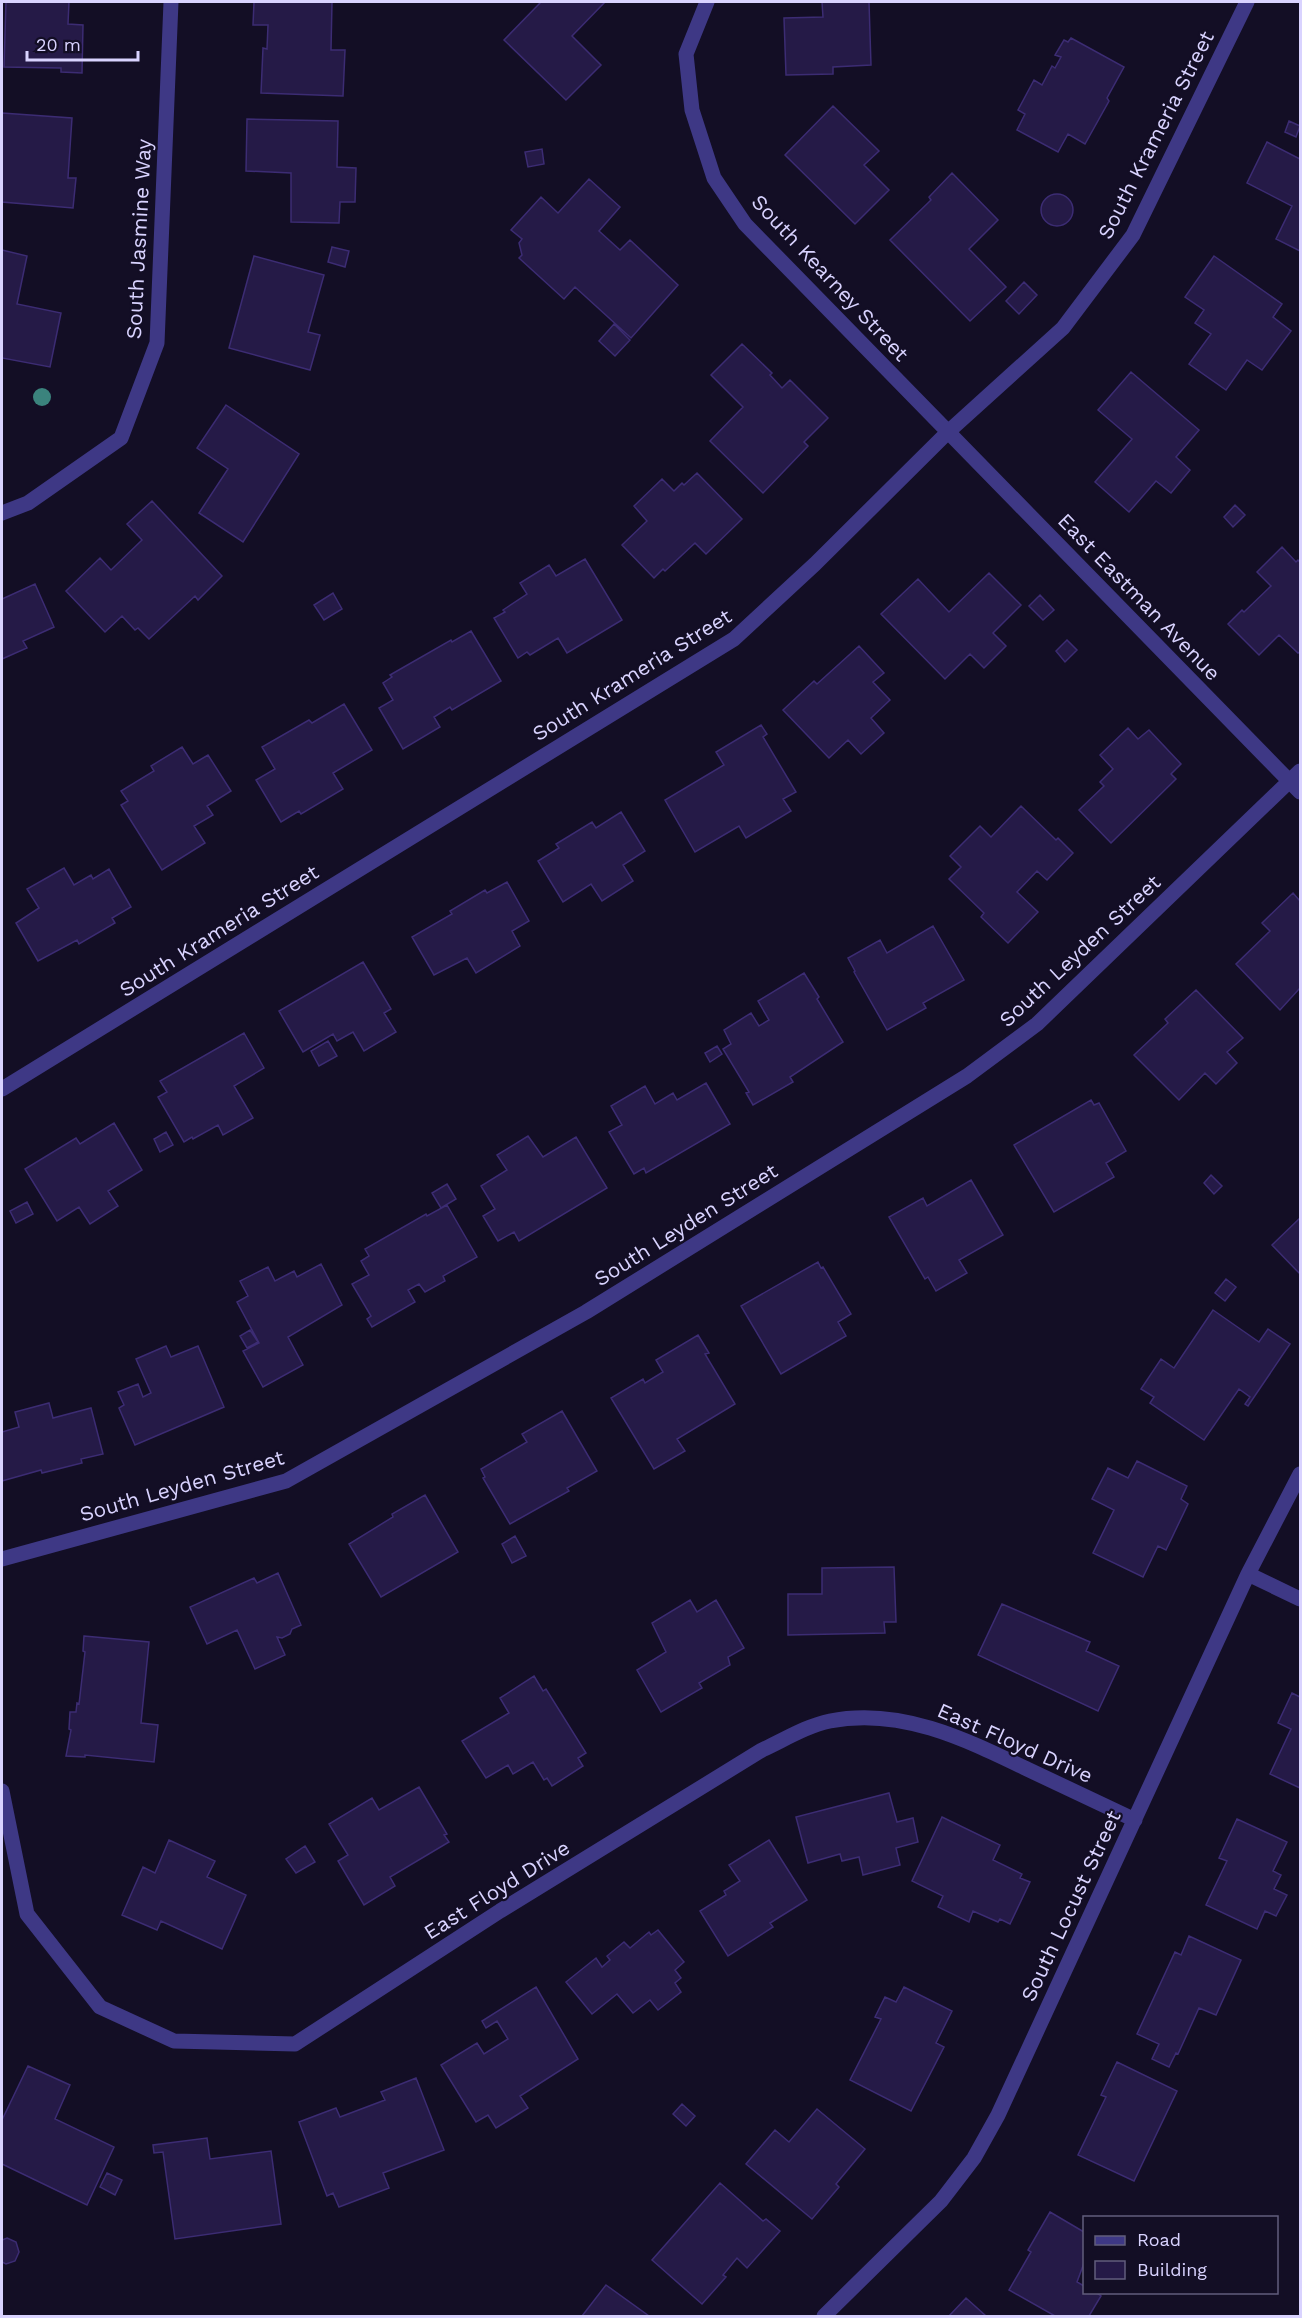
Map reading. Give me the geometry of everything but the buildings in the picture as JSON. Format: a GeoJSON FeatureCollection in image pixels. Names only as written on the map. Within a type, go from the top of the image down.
{"type":"FeatureCollection","features":[{"type":"Feature","properties":{"kind":"street","name":"South Jasmine Way"},"geometry":{"type":"LineString","coordinates":[[2,513],[28,503],[121,438],[156,343],[171,2]]}},
{"type":"Feature","properties":{"kind":"street","name":"South Kearney Street"},"geometry":{"type":"LineString","coordinates":[[706,2],[686,54],[692,110],[714,178],[745,224],[948,432]]}},
{"type":"Feature","properties":{"kind":"street","name":"South Krameria Street"},"geometry":{"type":"LineString","coordinates":[[2,1089],[734,639],[815,564],[948,432],[1063,328],[1133,235],[1247,2]]}},
{"type":"Feature","properties":{"kind":"street","name":"East Eastman Avenue"},"geometry":{"type":"LineString","coordinates":[[948,432],[1297,781]]}},
{"type":"Feature","properties":{"kind":"street","name":"South Leyden Street"},"geometry":{"type":"LineString","coordinates":[[2,1559],[286,1481],[586,1312],[968,1076],[1028,1031],[1297,781]]}},
{"type":"Feature","properties":{"kind":"street","name":"South Locust Street"},"geometry":{"type":"LineString","coordinates":[[824,2316],[941,2201],[974,2158],[998,2115],[1248,1574],[1300,1474]]}},
{"type":"Feature","properties":{"kind":"street"},"geometry":{"type":"LineString","coordinates":[[1248,1574],[1300,1599]]}},
{"type":"Feature","properties":{"kind":"street","name":"East Floyd Drive"},"geometry":{"type":"LineString","coordinates":[[2,1791],[27,1914],[100,2007],[174,2041],[294,2044],[500,1911],[762,1750],[799,1732],[829,1721],[870,1718],[912,1722],[966,1740],[1135,1820]]}}]}
